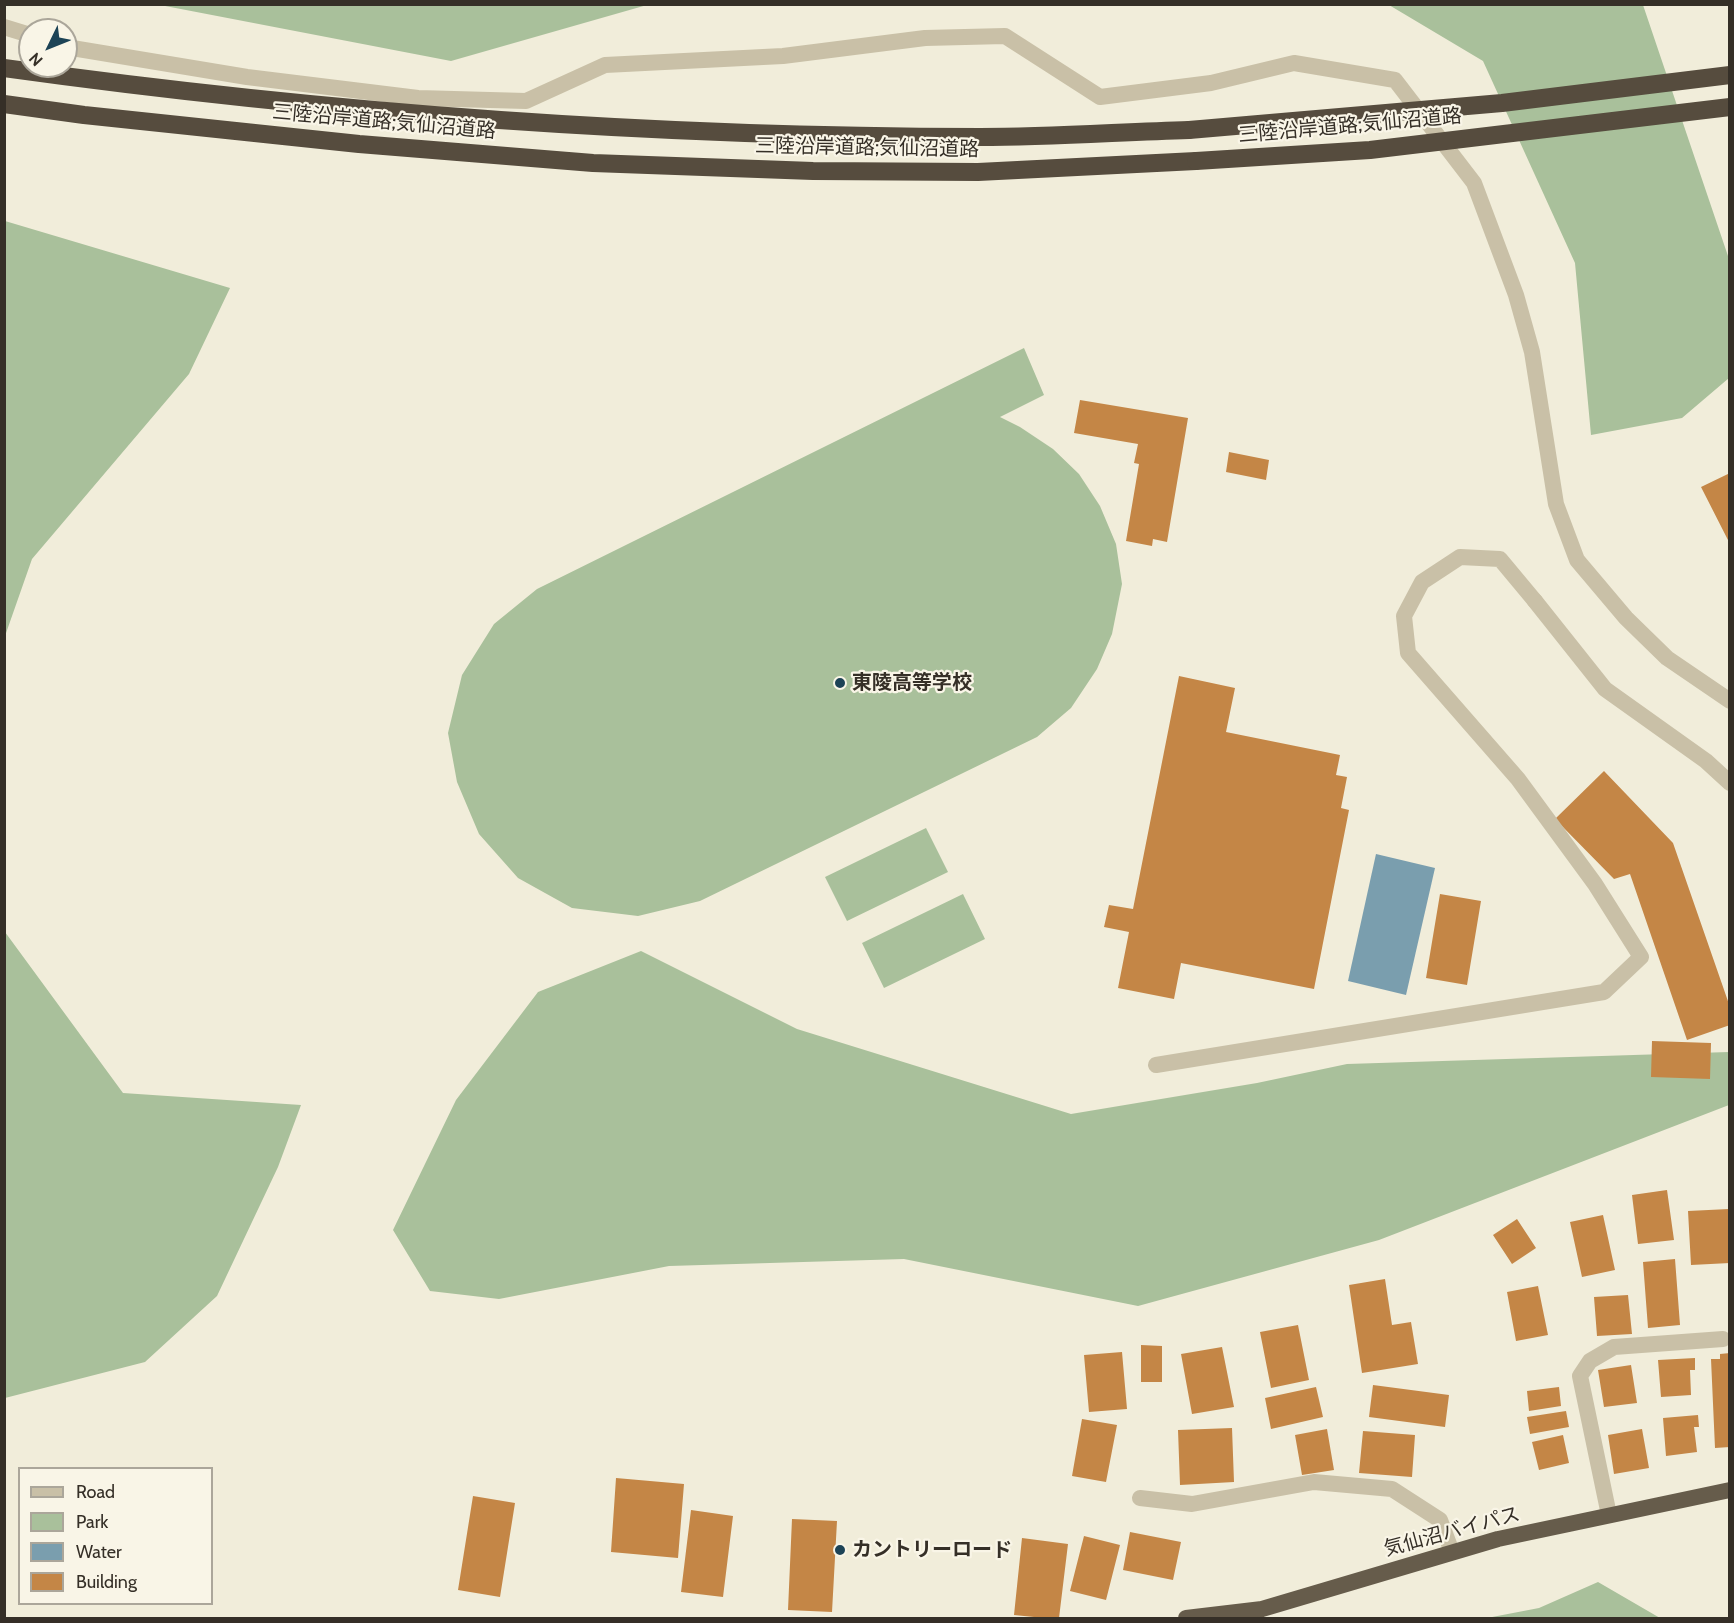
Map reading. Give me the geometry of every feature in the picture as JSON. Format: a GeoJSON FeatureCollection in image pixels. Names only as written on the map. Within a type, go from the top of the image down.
{"type":"FeatureCollection","features":[{"type":"Feature","properties":{"kind":"highway","name":"三陸沿岸道路;気仙沼道路"},"geometry":{"type":"LineString","coordinates":[[4,68],[96,81],[363,110],[594,127],[814,135],[983,137],[1189,130],[1502,103],[1730,75]]}},
{"type":"Feature","properties":{"kind":"highway","name":"三陸沿岸道路;気仙沼道路"},"geometry":{"type":"LineString","coordinates":[[4,104],[84,115],[359,144],[593,163],[813,171],[978,172],[1371,150],[1730,107]]}},
{"type":"Feature","properties":{"kind":"highway","name":"気仙沼バイパス"},"geometry":{"type":"LineString","coordinates":[[1186,1618],[1262,1609],[1498,1539],[1730,1490]]}},
{"type":"Feature","properties":{"kind":"street"},"geometry":{"type":"LineString","coordinates":[[78,49],[247,77],[418,98],[526,101],[605,65],[783,56],[925,38],[959,37],[1005,36],[1100,97],[1211,83],[1294,63],[1395,80],[1474,183],[1516,295],[1532,352],[1556,504],[1577,560],[1626,618],[1667,658],[1730,701]]}},
{"type":"Feature","properties":{"kind":"street"},"geometry":{"type":"LineString","coordinates":[[1156,1065],[1604,992],[1641,957],[1595,884],[1518,779],[1408,653],[1404,616],[1422,582],[1460,557],[1500,559],[1605,689],[1706,761],[1730,783]]}},
{"type":"Feature","properties":{"kind":"street"},"geometry":{"type":"LineString","coordinates":[[1609,1515],[1580,1376],[1590,1361],[1614,1347],[1723,1339]]}},
{"type":"Feature","properties":{"kind":"street"},"geometry":{"type":"LineString","coordinates":[[1140,1498],[1192,1504],[1314,1482],[1392,1489],[1440,1520],[1452,1552]]}},
{"type":"Feature","properties":{"kind":"green space"},"geometry":{"type":"Polygon","coordinates":[[[160,5],[647,5],[451,61],[160,5]]]}},
{"type":"Feature","properties":{"kind":"green space"},"geometry":{"type":"Polygon","coordinates":[[[1389,5],[1643,5],[1729,259],[1729,378],[1682,418],[1591,435],[1575,263],[1483,61],[1389,5]]]}},
{"type":"Feature","properties":{"kind":"green space"},"geometry":{"type":"Polygon","coordinates":[[[5,221],[230,288],[189,374],[32,559],[5,636],[5,221]]]}},
{"type":"Feature","properties":{"kind":"green space"},"geometry":{"type":"Polygon","coordinates":[[[1024,348],[1044,395],[1000,417],[1053,449],[1079,474],[1100,506],[1116,544],[1122,584],[1112,634],[1097,669],[1071,708],[1037,737],[700,901],[638,916],[572,908],[518,878],[479,834],[457,782],[448,733],[462,675],[494,624],[537,589],[1024,348]]]}},
{"type":"Feature","properties":{"kind":"green space"},"geometry":{"type":"Polygon","coordinates":[[[926,828],[948,872],[847,921],[825,877],[926,828]]]}},
{"type":"Feature","properties":{"kind":"green space"},"geometry":{"type":"Polygon","coordinates":[[[963,894],[985,939],[884,988],[862,943],[963,894]]]}},
{"type":"Feature","properties":{"kind":"green space"},"geometry":{"type":"Polygon","coordinates":[[[5,932],[123,1093],[301,1105],[278,1167],[217,1296],[145,1362],[5,1398],[5,932]]]}},
{"type":"Feature","properties":{"kind":"green space"},"geometry":{"type":"Polygon","coordinates":[[[641,951],[797,1029],[1071,1114],[1257,1083],[1347,1064],[1729,1052],[1729,1105],[1379,1240],[1138,1306],[904,1259],[669,1266],[499,1299],[430,1291],[393,1230],[456,1100],[538,992],[641,951]]]}},
{"type":"Feature","properties":{"kind":"green space"},"geometry":{"type":"Polygon","coordinates":[[[1598,1582],[1660,1618],[1487,1618],[1539,1608],[1598,1582]]]}},
{"type":"Feature","properties":{"kind":"water"},"geometry":{"type":"Polygon","coordinates":[[[1376,854],[1435,868],[1406,995],[1348,981],[1376,854]]]}},
{"type":"Feature","properties":{"kind":"building"},"geometry":{"type":"Polygon","coordinates":[[[1080,400],[1188,418],[1167,542],[1153,539],[1152,546],[1126,541],[1139,464],[1134,463],[1138,444],[1074,433],[1080,400]]]}},
{"type":"Feature","properties":{"kind":"building"},"geometry":{"type":"Polygon","coordinates":[[[1229,452],[1269,460],[1266,480],[1226,472],[1229,452]]]}},
{"type":"Feature","properties":{"kind":"building"},"geometry":{"type":"Polygon","coordinates":[[[1730,473],[1730,544],[1701,487],[1730,473]]]}},
{"type":"Feature","properties":{"kind":"building"},"geometry":{"type":"Polygon","coordinates":[[[1179,676],[1235,688],[1226,732],[1340,755],[1336,775],[1347,777],[1341,808],[1349,810],[1314,989],[1181,963],[1174,999],[1118,988],[1129,932],[1104,927],[1109,905],[1133,909],[1179,676]]]}},
{"type":"Feature","properties":{"kind":"building"},"geometry":{"type":"Polygon","coordinates":[[[1604,771],[1673,843],[1730,1007],[1730,1025],[1687,1040],[1630,874],[1614,879],[1555,819],[1604,771]]]}},
{"type":"Feature","properties":{"kind":"building"},"geometry":{"type":"Polygon","coordinates":[[[1440,894],[1481,901],[1467,985],[1426,978],[1440,894]]]}},
{"type":"Feature","properties":{"kind":"building"},"geometry":{"type":"Polygon","coordinates":[[[1652,1041],[1711,1043],[1710,1079],[1651,1077],[1652,1041]]]}},
{"type":"Feature","properties":{"kind":"building"},"geometry":{"type":"Polygon","coordinates":[[[1667,1190],[1674,1240],[1638,1244],[1632,1195],[1667,1190]]]}},
{"type":"Feature","properties":{"kind":"building"},"geometry":{"type":"Polygon","coordinates":[[[1729,1209],[1730,1263],[1691,1265],[1688,1211],[1729,1209]]]}},
{"type":"Feature","properties":{"kind":"building"},"geometry":{"type":"Polygon","coordinates":[[[1603,1215],[1615,1270],[1582,1277],[1570,1222],[1603,1215]]]}},
{"type":"Feature","properties":{"kind":"building"},"geometry":{"type":"Polygon","coordinates":[[[1517,1219],[1536,1248],[1512,1264],[1493,1235],[1517,1219]]]}},
{"type":"Feature","properties":{"kind":"building"},"geometry":{"type":"Polygon","coordinates":[[[1675,1259],[1680,1325],[1648,1328],[1643,1262],[1675,1259]]]}},
{"type":"Feature","properties":{"kind":"building"},"geometry":{"type":"Polygon","coordinates":[[[1385,1279],[1392,1325],[1411,1322],[1418,1364],[1362,1373],[1349,1285],[1385,1279]]]}},
{"type":"Feature","properties":{"kind":"building"},"geometry":{"type":"Polygon","coordinates":[[[1538,1286],[1548,1335],[1516,1341],[1507,1292],[1538,1286]]]}},
{"type":"Feature","properties":{"kind":"building"},"geometry":{"type":"Polygon","coordinates":[[[1628,1295],[1632,1334],[1597,1336],[1594,1297],[1628,1295]]]}},
{"type":"Feature","properties":{"kind":"building"},"geometry":{"type":"Polygon","coordinates":[[[1298,1325],[1309,1380],[1271,1388],[1260,1332],[1298,1325]]]}},
{"type":"Feature","properties":{"kind":"building"},"geometry":{"type":"Polygon","coordinates":[[[1141,1345],[1162,1346],[1162,1382],[1141,1382],[1141,1345]]]}},
{"type":"Feature","properties":{"kind":"building"},"geometry":{"type":"Polygon","coordinates":[[[1222,1347],[1234,1407],[1192,1414],[1181,1354],[1222,1347]]]}},
{"type":"Feature","properties":{"kind":"building"},"geometry":{"type":"Polygon","coordinates":[[[1122,1352],[1127,1409],[1089,1412],[1084,1355],[1122,1352]]]}},
{"type":"Feature","properties":{"kind":"building"},"geometry":{"type":"Polygon","coordinates":[[[1730,1353],[1730,1447],[1715,1448],[1711,1359],[1720,1359],[1720,1354],[1730,1353]]]}},
{"type":"Feature","properties":{"kind":"building"},"geometry":{"type":"Polygon","coordinates":[[[1695,1358],[1695,1370],[1690,1370],[1691,1395],[1661,1397],[1658,1360],[1695,1358]]]}},
{"type":"Feature","properties":{"kind":"building"},"geometry":{"type":"Polygon","coordinates":[[[1631,1365],[1637,1403],[1604,1407],[1598,1370],[1631,1365]]]}},
{"type":"Feature","properties":{"kind":"building"},"geometry":{"type":"Polygon","coordinates":[[[1373,1385],[1449,1395],[1445,1427],[1369,1417],[1373,1385]]]}},
{"type":"Feature","properties":{"kind":"building"},"geometry":{"type":"Polygon","coordinates":[[[1316,1387],[1323,1417],[1271,1429],[1265,1398],[1316,1387]]]}},
{"type":"Feature","properties":{"kind":"building"},"geometry":{"type":"Polygon","coordinates":[[[1559,1387],[1561,1406],[1529,1411],[1527,1391],[1559,1387]]]}},
{"type":"Feature","properties":{"kind":"building"},"geometry":{"type":"Polygon","coordinates":[[[1566,1411],[1569,1427],[1530,1434],[1527,1417],[1566,1411]]]}},
{"type":"Feature","properties":{"kind":"building"},"geometry":{"type":"Polygon","coordinates":[[[1698,1415],[1699,1427],[1694,1427],[1697,1452],[1666,1456],[1663,1418],[1698,1415]]]}},
{"type":"Feature","properties":{"kind":"building"},"geometry":{"type":"Polygon","coordinates":[[[1082,1419],[1117,1425],[1106,1482],[1072,1476],[1082,1419]]]}},
{"type":"Feature","properties":{"kind":"building"},"geometry":{"type":"Polygon","coordinates":[[[1232,1428],[1234,1482],[1180,1485],[1178,1430],[1232,1428]]]}},
{"type":"Feature","properties":{"kind":"building"},"geometry":{"type":"Polygon","coordinates":[[[1327,1429],[1334,1470],[1302,1475],[1295,1435],[1327,1429]]]}},
{"type":"Feature","properties":{"kind":"building"},"geometry":{"type":"Polygon","coordinates":[[[1642,1429],[1649,1468],[1614,1474],[1608,1435],[1642,1429]]]}},
{"type":"Feature","properties":{"kind":"building"},"geometry":{"type":"Polygon","coordinates":[[[1363,1431],[1415,1435],[1412,1477],[1359,1473],[1363,1431]]]}},
{"type":"Feature","properties":{"kind":"building"},"geometry":{"type":"Polygon","coordinates":[[[1563,1435],[1569,1463],[1539,1470],[1532,1442],[1563,1435]]]}},
{"type":"Feature","properties":{"kind":"building"},"geometry":{"type":"Polygon","coordinates":[[[616,1478],[684,1484],[678,1558],[611,1552],[616,1478]]]}},
{"type":"Feature","properties":{"kind":"building"},"geometry":{"type":"Polygon","coordinates":[[[473,1496],[515,1503],[500,1597],[458,1590],[473,1496]]]}},
{"type":"Feature","properties":{"kind":"building"},"geometry":{"type":"Polygon","coordinates":[[[691,1510],[733,1516],[723,1597],[681,1592],[691,1510]]]}},
{"type":"Feature","properties":{"kind":"building"},"geometry":{"type":"Polygon","coordinates":[[[792,1519],[837,1521],[832,1612],[788,1610],[792,1519]]]}},
{"type":"Feature","properties":{"kind":"building"},"geometry":{"type":"Polygon","coordinates":[[[1130,1532],[1181,1542],[1173,1580],[1123,1570],[1130,1532]]]}},
{"type":"Feature","properties":{"kind":"building"},"geometry":{"type":"Polygon","coordinates":[[[1084,1536],[1120,1545],[1106,1600],[1070,1591],[1084,1536]]]}},
{"type":"Feature","properties":{"kind":"building"},"geometry":{"type":"Polygon","coordinates":[[[1022,1538],[1068,1544],[1059,1618],[1014,1615],[1022,1538]]]}},
{"type":"Feature","properties":{"kind":"place","name":"東陵高等学校"},"geometry":{"type":"Point","coordinates":[840,683]}},
{"type":"Feature","properties":{"kind":"place","name":"カントリーロード"},"geometry":{"type":"Point","coordinates":[840,1550]}}]}
